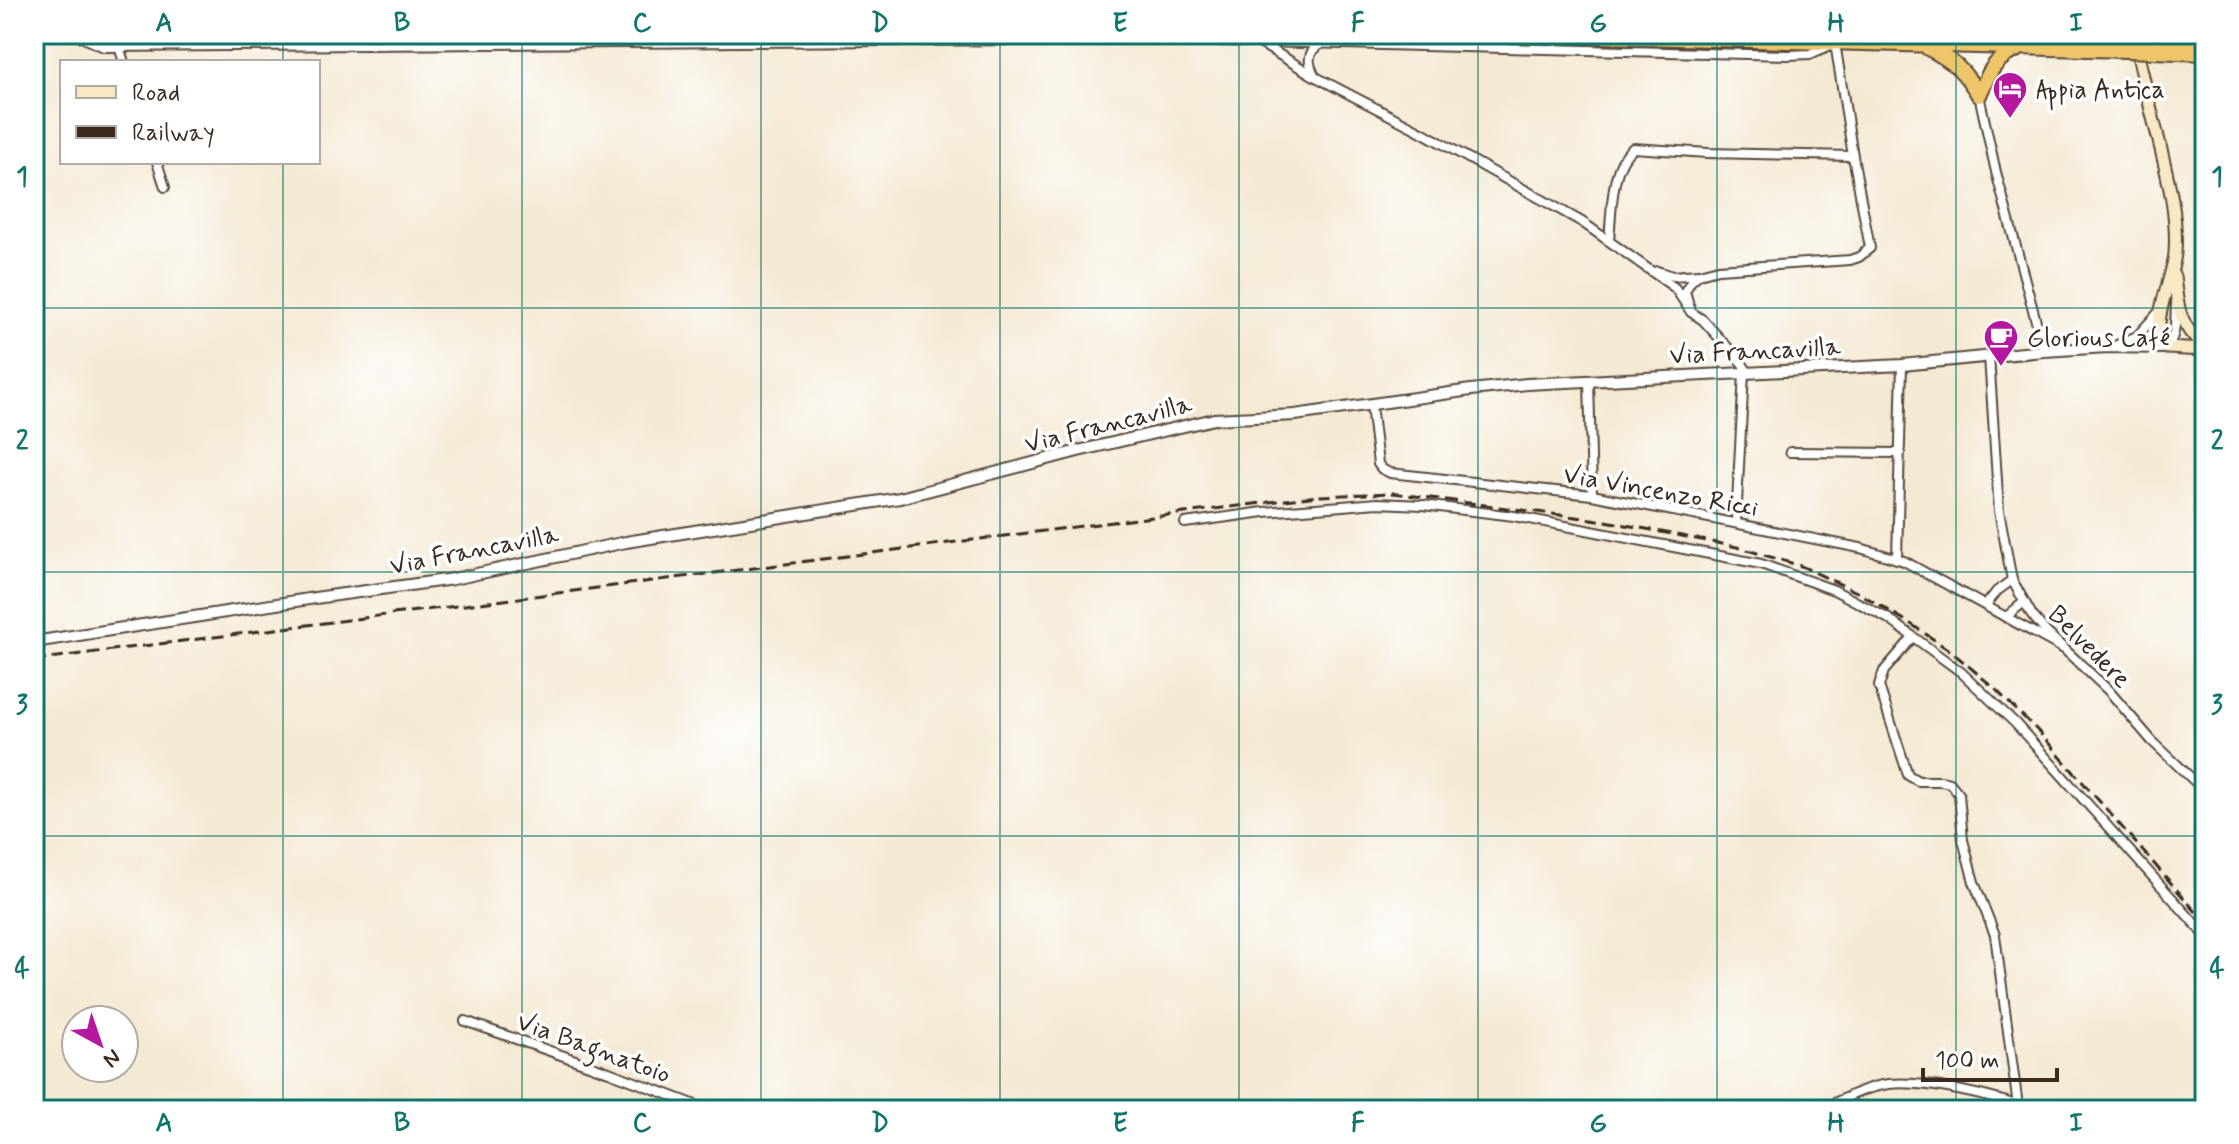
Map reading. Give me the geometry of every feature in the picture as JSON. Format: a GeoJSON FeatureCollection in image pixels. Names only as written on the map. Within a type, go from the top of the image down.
{"type":"FeatureCollection","features":[{"type":"Feature","properties":{"kind":"highway"},"geometry":{"type":"LineString","coordinates":[[1528,34],[2022,47],[2128,41]]}},
{"type":"Feature","properties":{"kind":"highway"},"geometry":{"type":"LineString","coordinates":[[2005,34],[2128,41],[2205,53]]}},
{"type":"Feature","properties":{"kind":"highway"},"geometry":{"type":"LineString","coordinates":[[2151,46],[2205,40]]}},
{"type":"Feature","properties":{"kind":"highway"},"geometry":{"type":"LineString","coordinates":[[1920,45],[1954,62],[1979,95],[1996,63],[2005,54],[2022,47]]}},
{"type":"Feature","properties":{"kind":"main road"},"geometry":{"type":"LineString","coordinates":[[2128,41],[2170,186],[2174,219],[2173,268],[2180,318],[2205,348]]}},
{"type":"Feature","properties":{"kind":"main road"},"geometry":{"type":"LineString","coordinates":[[2166,348],[2160,342],[2158,322],[2173,268]]}},
{"type":"Feature","properties":{"kind":"main road","name":"Via Francavilla"},"geometry":{"type":"LineString","coordinates":[[2166,348],[2205,348]]}},
{"type":"Feature","properties":{"kind":"street"},"geometry":{"type":"LineString","coordinates":[[75,34],[104,47],[1142,39],[1788,55],[1810,54],[1835,43],[1870,248],[1850,260],[1744,266],[1673,276],[1648,269]]}},
{"type":"Feature","properties":{"kind":"street"},"geometry":{"type":"LineString","coordinates":[[1259,43],[1582,222],[1675,288],[1691,312],[1703,320],[1742,363],[1746,373],[1736,522]]}},
{"type":"Feature","properties":{"kind":"street"},"geometry":{"type":"LineString","coordinates":[[1316,77],[1309,65],[1310,56],[1313,48],[1324,43]]}},
{"type":"Feature","properties":{"kind":"street"},"geometry":{"type":"LineString","coordinates":[[119,47],[123,60]]}},
{"type":"Feature","properties":{"kind":"street"},"geometry":{"type":"LineString","coordinates":[[1979,95],[1996,172],[2044,351]]}},
{"type":"Feature","properties":{"kind":"street"},"geometry":{"type":"LineString","coordinates":[[1609,240],[1618,169],[1624,155],[1633,148],[1853,156]]}},
{"type":"Feature","properties":{"kind":"street"},"geometry":{"type":"LineString","coordinates":[[158,164],[165,187]]}},
{"type":"Feature","properties":{"kind":"street"},"geometry":{"type":"LineString","coordinates":[[1691,312],[1685,291],[1699,274]]}},
{"type":"Feature","properties":{"kind":"street"},"geometry":{"type":"LineString","coordinates":[[2166,348],[2174,333],[2176,302]]}},
{"type":"Feature","properties":{"kind":"street"},"geometry":{"type":"LineString","coordinates":[[2108,347],[2137,336],[2163,304]]}},
{"type":"Feature","properties":{"kind":"street","name":"Via Francavilla"},"geometry":{"type":"LineString","coordinates":[[34,642],[453,579],[626,542],[900,498],[1214,419],[1295,415],[1471,390],[1589,381],[1902,365],[2108,347],[2166,348]]}},
{"type":"Feature","properties":{"kind":"street","name":"Belvedere"},"geometry":{"type":"LineString","coordinates":[[1989,356],[1999,511],[2012,580],[2032,615],[2062,648],[2109,691],[2152,741],[2205,791]]}},
{"type":"Feature","properties":{"kind":"street"},"geometry":{"type":"LineString","coordinates":[[1897,559],[1902,365]]}},
{"type":"Feature","properties":{"kind":"street"},"geometry":{"type":"LineString","coordinates":[[1589,381],[1592,495]]}},
{"type":"Feature","properties":{"kind":"street","name":"Via Vincenzo Ricci"},"geometry":{"type":"LineString","coordinates":[[1371,405],[1378,464],[1390,473],[1592,495],[1860,548],[1897,559],[2062,648]]}},
{"type":"Feature","properties":{"kind":"street"},"geometry":{"type":"LineString","coordinates":[[1790,452],[1900,453]]}},
{"type":"Feature","properties":{"kind":"street"},"geometry":{"type":"LineString","coordinates":[[1185,523],[1264,512],[1377,503],[1423,505],[1514,516],[1761,564],[1834,590],[1889,619],[1961,672],[1998,706],[2205,935]]}},
{"type":"Feature","properties":{"kind":"street"},"geometry":{"type":"LineString","coordinates":[[1986,605],[1997,591],[2012,580]]}},
{"type":"Feature","properties":{"kind":"street"},"geometry":{"type":"LineString","coordinates":[[2006,617],[2024,602]]}},
{"type":"Feature","properties":{"kind":"street"},"geometry":{"type":"LineString","coordinates":[[1913,637],[1884,671],[1879,686],[1908,775],[1918,781],[1950,783],[1959,794],[1963,840],[1974,882],[1995,935],[2018,1106]]}},
{"type":"Feature","properties":{"kind":"street","name":"Via Bagnatoio"},"geometry":{"type":"LineString","coordinates":[[465,1021],[709,1110]]}},
{"type":"Feature","properties":{"kind":"street"},"geometry":{"type":"LineString","coordinates":[[1819,1110],[1850,1094],[1889,1084],[1932,1085],[2031,1110]]}},
{"type":"Feature","properties":{"kind":"railway"},"geometry":{"type":"LineString","coordinates":[[34,660],[1317,496],[1393,493],[1606,521],[1737,547],[1801,566],[1859,593],[1952,652],[1992,686],[2037,730],[2205,922]]}},
{"type":"Feature","properties":{"kind":"place","name":"Appia Antica"},"geometry":{"type":"Point","coordinates":[2010,120]}},
{"type":"Feature","properties":{"kind":"place","name":"Glorious Café"},"geometry":{"type":"Point","coordinates":[2001,368]}}]}
